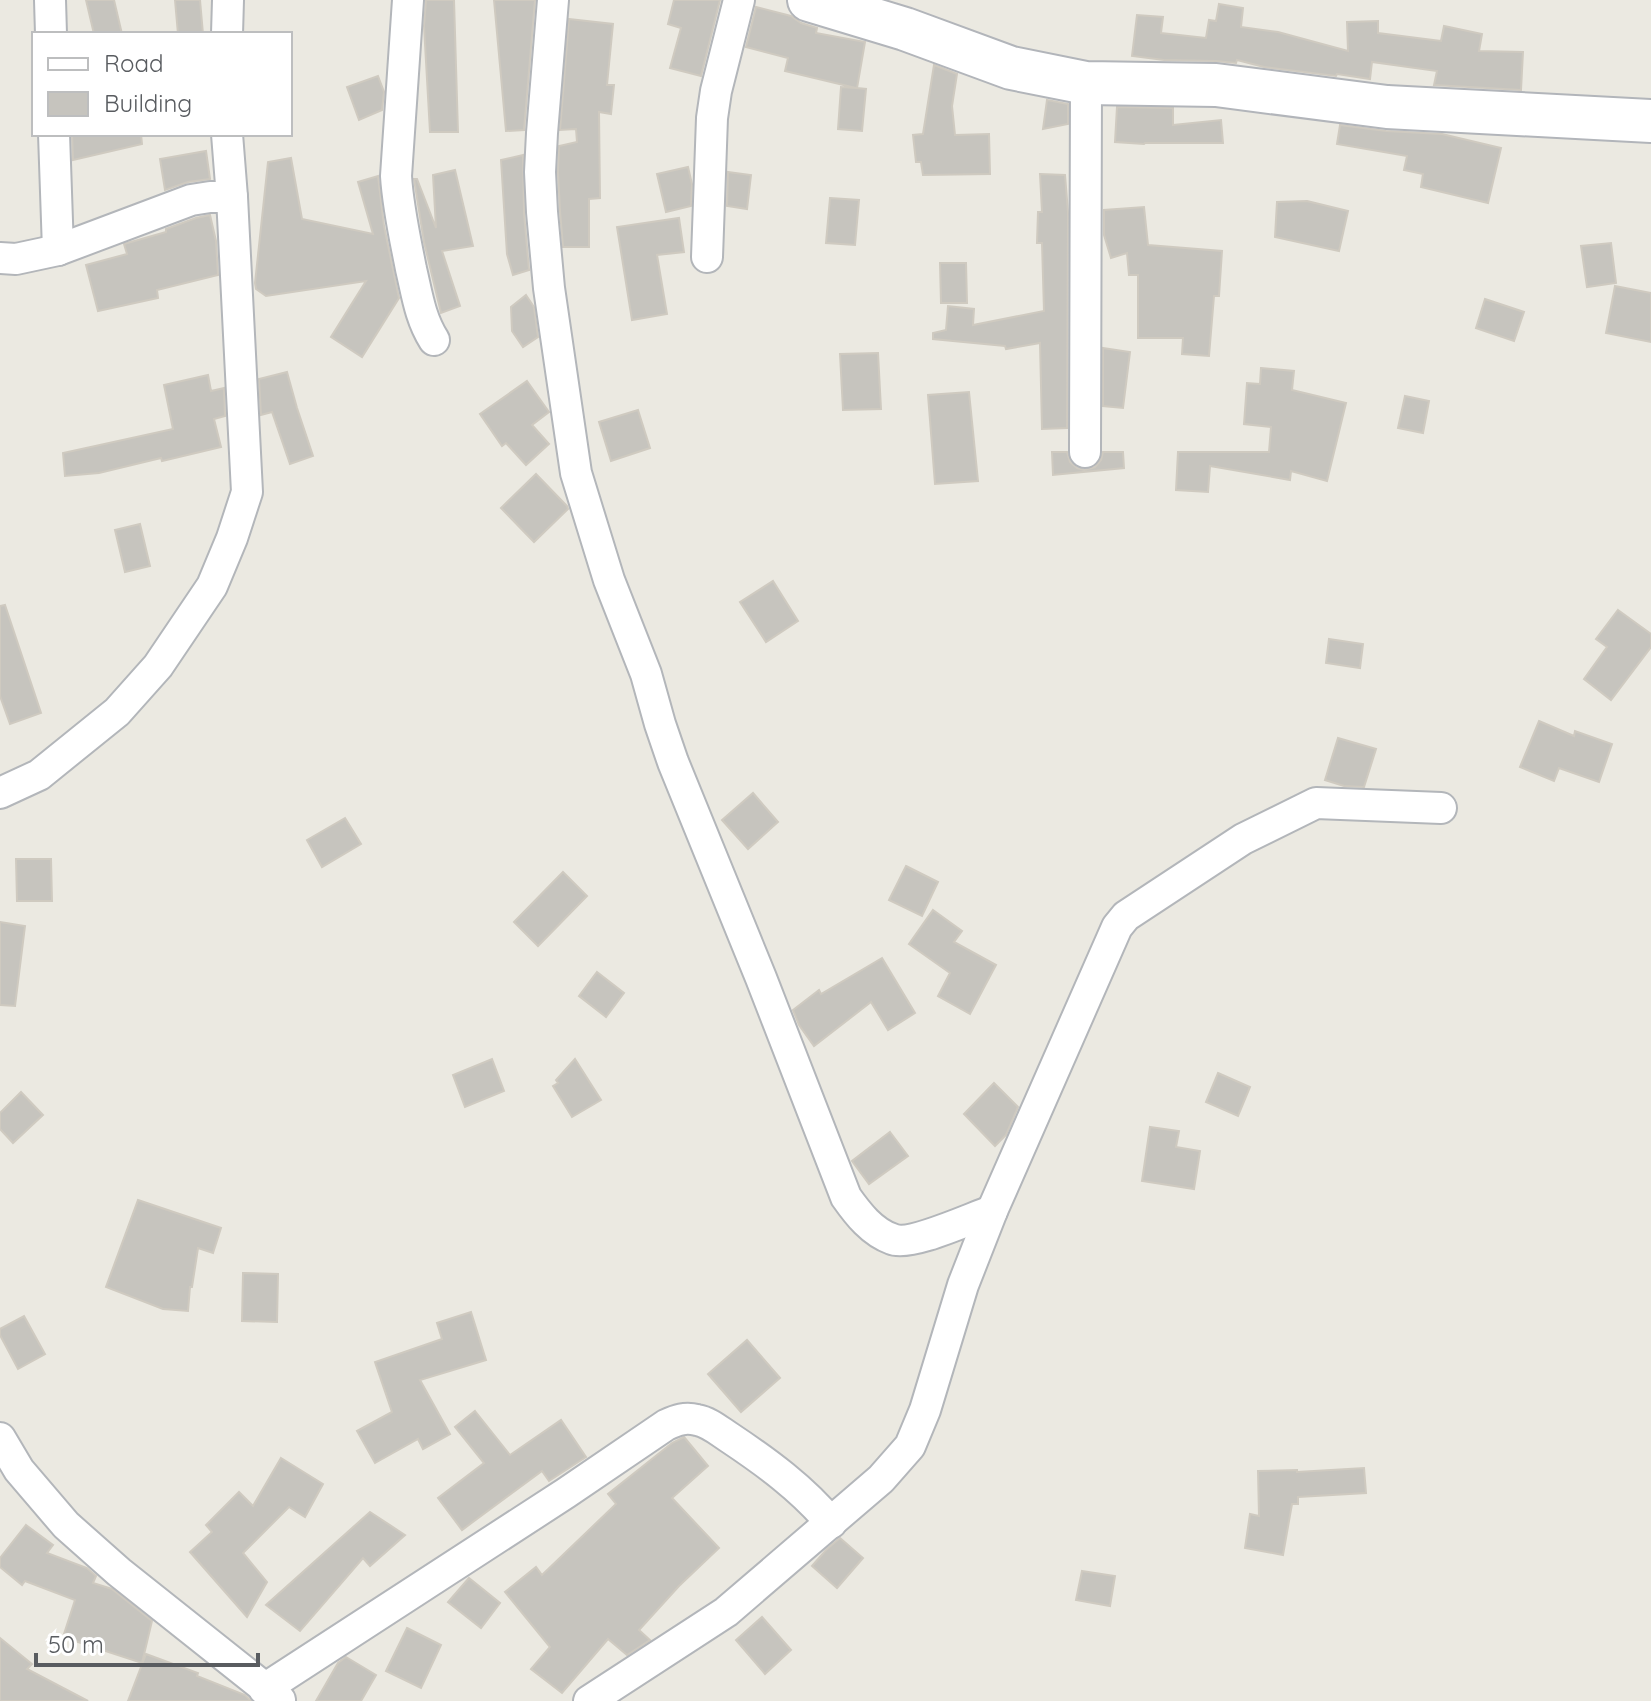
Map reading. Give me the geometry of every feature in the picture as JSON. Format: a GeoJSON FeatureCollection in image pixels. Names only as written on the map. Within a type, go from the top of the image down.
{"type":"FeatureCollection","features":[{"type":"Feature","properties":{"kind":"street"},"geometry":{"type":"LineString","coordinates":[[50,0],[51,32]]}},
{"type":"Feature","properties":{"kind":"street"},"geometry":{"type":"LineString","coordinates":[[227,32],[228,0]]}},
{"type":"Feature","properties":{"kind":"street"},"geometry":{"type":"LineString","coordinates":[[408,0],[397,198],[419,304],[425,326],[434,340]]}},
{"type":"Feature","properties":{"kind":"street"},"geometry":{"type":"LineString","coordinates":[[553,0],[541,146],[542,212],[549,288],[576,473],[609,580],[646,674],[673,762],[846,1197],[859,1215],[894,1241],[915,1239],[992,1211]]}},
{"type":"Feature","properties":{"kind":"street"},"geometry":{"type":"LineString","coordinates":[[707,257],[712,118],[739,0]]}},
{"type":"Feature","properties":{"kind":"street"},"geometry":{"type":"LineString","coordinates":[[809,0],[905,29],[1011,68],[1086,83],[1216,85],[1387,107],[1651,121]]}},
{"type":"Feature","properties":{"kind":"street"},"geometry":{"type":"LineString","coordinates":[[1085,452],[1086,83]]}},
{"type":"Feature","properties":{"kind":"street"},"geometry":{"type":"LineString","coordinates":[[54,136],[58,250]]}},
{"type":"Feature","properties":{"kind":"street"},"geometry":{"type":"LineString","coordinates":[[0,793],[39,775],[117,712],[158,666],[212,586],[232,538],[247,492],[227,136]]}},
{"type":"Feature","properties":{"kind":"street"},"geometry":{"type":"LineString","coordinates":[[0,258],[16,259],[58,250],[191,200],[232,197]]}},
{"type":"Feature","properties":{"kind":"street"},"geometry":{"type":"LineString","coordinates":[[589,1701],[726,1612],[881,1479],[910,1446],[925,1410],[963,1285],[992,1211],[1117,927],[1126,916],[1243,839],[1316,803],[1441,808]]}},
{"type":"Feature","properties":{"kind":"street"},"geometry":{"type":"LineString","coordinates":[[0,1438],[19,1470],[66,1525],[119,1572],[272,1695],[666,1425],[680,1419],[707,1422],[750,1451],[795,1485],[831,1523]]}},
{"type":"Feature","properties":{"kind":"building"},"geometry":{"type":"Polygon","coordinates":[[[86,0],[114,0],[122,32],[94,32],[86,0]]]}},
{"type":"Feature","properties":{"kind":"building"},"geometry":{"type":"Polygon","coordinates":[[[175,0],[200,0],[203,32],[178,32],[175,0]]]}},
{"type":"Feature","properties":{"kind":"building"},"geometry":{"type":"Polygon","coordinates":[[[426,0],[454,0],[458,132],[430,132],[424,26],[426,0]]]}},
{"type":"Feature","properties":{"kind":"building"},"geometry":{"type":"Polygon","coordinates":[[[494,0],[535,0],[524,130],[506,131],[494,0]]]}},
{"type":"Feature","properties":{"kind":"building"},"geometry":{"type":"Polygon","coordinates":[[[674,0],[720,0],[701,76],[670,68],[681,28],[668,24],[674,0]]]}},
{"type":"Feature","properties":{"kind":"building"},"geometry":{"type":"Polygon","coordinates":[[[1219,4],[1243,8],[1241,27],[1278,32],[1348,51],[1347,22],[1378,21],[1378,33],[1441,41],[1444,26],[1482,34],[1479,51],[1523,52],[1521,90],[1434,85],[1437,71],[1372,62],[1370,79],[1264,67],[1237,60],[1236,63],[1132,56],[1137,15],[1163,17],[1161,33],[1206,38],[1209,20],[1216,21],[1219,4]]]}},
{"type":"Feature","properties":{"kind":"building"},"geometry":{"type":"Polygon","coordinates":[[[756,7],[791,16],[817,28],[816,33],[865,42],[857,88],[866,89],[862,131],[838,129],[841,87],[856,88],[785,71],[788,58],[746,47],[756,7]]]}},
{"type":"Feature","properties":{"kind":"building"},"geometry":{"type":"Polygon","coordinates":[[[569,19],[613,24],[607,85],[614,85],[611,114],[599,112],[600,198],[589,199],[589,247],[563,247],[559,146],[577,142],[576,129],[560,130],[569,19]]]}},
{"type":"Feature","properties":{"kind":"building"},"geometry":{"type":"Polygon","coordinates":[[[934,65],[957,74],[952,106],[955,135],[989,134],[990,174],[923,175],[921,162],[916,162],[913,135],[923,134],[934,65]]]}},
{"type":"Feature","properties":{"kind":"building"},"geometry":{"type":"Polygon","coordinates":[[[378,76],[384,92],[382,110],[359,120],[347,87],[378,76]]]}},
{"type":"Feature","properties":{"kind":"building"},"geometry":{"type":"Polygon","coordinates":[[[1047,100],[1068,104],[1068,124],[1043,129],[1047,100]]]}},
{"type":"Feature","properties":{"kind":"building"},"geometry":{"type":"Polygon","coordinates":[[[1117,107],[1173,108],[1173,125],[1221,120],[1223,143],[1115,142],[1117,107]]]}},
{"type":"Feature","properties":{"kind":"building"},"geometry":{"type":"Polygon","coordinates":[[[1340,125],[1442,134],[1501,148],[1488,203],[1421,187],[1423,174],[1404,170],[1407,156],[1337,144],[1340,125]]]}},
{"type":"Feature","properties":{"kind":"building"},"geometry":{"type":"Polygon","coordinates":[[[72,136],[141,136],[142,144],[73,160],[72,136]]]}},
{"type":"Feature","properties":{"kind":"building"},"geometry":{"type":"Polygon","coordinates":[[[206,151],[210,179],[165,190],[160,159],[206,151]]]}},
{"type":"Feature","properties":{"kind":"building"},"geometry":{"type":"Polygon","coordinates":[[[523,155],[529,270],[513,275],[507,254],[501,160],[523,155]]]}},
{"type":"Feature","properties":{"kind":"building"},"geometry":{"type":"Polygon","coordinates":[[[291,158],[302,219],[373,234],[358,182],[378,176],[384,226],[399,298],[362,357],[331,337],[366,281],[266,296],[256,289],[268,162],[291,158]]]}},
{"type":"Feature","properties":{"kind":"building"},"geometry":{"type":"Polygon","coordinates":[[[688,167],[692,184],[691,206],[666,212],[657,174],[688,167]]]}},
{"type":"Feature","properties":{"kind":"building"},"geometry":{"type":"Polygon","coordinates":[[[455,170],[473,246],[442,251],[460,306],[441,313],[424,242],[414,179],[417,179],[436,228],[433,175],[455,170]]]}},
{"type":"Feature","properties":{"kind":"building"},"geometry":{"type":"Polygon","coordinates":[[[728,172],[751,175],[747,209],[727,206],[728,172]]]}},
{"type":"Feature","properties":{"kind":"building"},"geometry":{"type":"Polygon","coordinates":[[[1040,174],[1065,175],[1068,212],[1067,428],[1042,429],[1040,343],[1006,349],[1005,346],[933,339],[933,333],[946,330],[948,306],[974,309],[973,325],[1044,311],[1042,243],[1037,243],[1038,212],[1042,212],[1040,174]]]}},
{"type":"Feature","properties":{"kind":"building"},"geometry":{"type":"Polygon","coordinates":[[[830,198],[859,200],[855,245],[826,243],[830,198]]]}},
{"type":"Feature","properties":{"kind":"building"},"geometry":{"type":"Polygon","coordinates":[[[1307,201],[1348,211],[1339,251],[1275,237],[1277,202],[1307,201]]]}},
{"type":"Feature","properties":{"kind":"building"},"geometry":{"type":"Polygon","coordinates":[[[1144,207],[1148,245],[1222,251],[1219,296],[1214,296],[1209,356],[1182,354],[1183,338],[1138,338],[1138,275],[1129,275],[1127,253],[1111,258],[1104,235],[1104,210],[1144,207]]]}},
{"type":"Feature","properties":{"kind":"building"},"geometry":{"type":"Polygon","coordinates":[[[210,215],[216,241],[218,275],[157,290],[158,298],[98,311],[86,265],[127,254],[124,244],[210,215]]]}},
{"type":"Feature","properties":{"kind":"building"},"geometry":{"type":"Polygon","coordinates":[[[679,218],[684,252],[657,255],[667,314],[632,320],[617,227],[679,218]]]}},
{"type":"Feature","properties":{"kind":"building"},"geometry":{"type":"Polygon","coordinates":[[[1611,243],[1616,283],[1587,287],[1581,246],[1611,243]]]}},
{"type":"Feature","properties":{"kind":"building"},"geometry":{"type":"Polygon","coordinates":[[[940,263],[966,263],[967,303],[941,303],[940,263]]]}},
{"type":"Feature","properties":{"kind":"building"},"geometry":{"type":"Polygon","coordinates":[[[1615,286],[1651,293],[1651,342],[1606,333],[1615,286]]]}},
{"type":"Feature","properties":{"kind":"building"},"geometry":{"type":"Polygon","coordinates":[[[526,295],[534,307],[538,337],[523,347],[512,331],[511,307],[526,295]]]}},
{"type":"Feature","properties":{"kind":"building"},"geometry":{"type":"Polygon","coordinates":[[[1485,299],[1524,312],[1514,341],[1476,328],[1485,299]]]}},
{"type":"Feature","properties":{"kind":"building"},"geometry":{"type":"Polygon","coordinates":[[[1103,348],[1130,352],[1123,408],[1103,406],[1103,348]]]}},
{"type":"Feature","properties":{"kind":"building"},"geometry":{"type":"Polygon","coordinates":[[[878,353],[881,409],[843,410],[840,354],[878,353]]]}},
{"type":"Feature","properties":{"kind":"building"},"geometry":{"type":"Polygon","coordinates":[[[1261,368],[1294,371],[1292,390],[1346,403],[1327,481],[1291,471],[1290,480],[1210,466],[1208,492],[1176,490],[1178,452],[1269,452],[1271,427],[1244,424],[1247,383],[1260,384],[1261,368]]]}},
{"type":"Feature","properties":{"kind":"building"},"geometry":{"type":"Polygon","coordinates":[[[287,372],[313,456],[290,464],[272,412],[261,415],[259,379],[287,372]]]}},
{"type":"Feature","properties":{"kind":"building"},"geometry":{"type":"Polygon","coordinates":[[[208,375],[211,391],[224,388],[225,416],[214,419],[221,447],[99,473],[65,476],[63,453],[173,429],[164,385],[208,375]]]}},
{"type":"Feature","properties":{"kind":"building"},"geometry":{"type":"Polygon","coordinates":[[[527,381],[549,412],[532,425],[549,444],[526,465],[506,443],[502,446],[480,414],[527,381]]]}},
{"type":"Feature","properties":{"kind":"building"},"geometry":{"type":"Polygon","coordinates":[[[969,392],[978,481],[935,484],[928,395],[969,392]]]}},
{"type":"Feature","properties":{"kind":"building"},"geometry":{"type":"Polygon","coordinates":[[[1405,396],[1429,401],[1423,433],[1398,428],[1405,396]]]}},
{"type":"Feature","properties":{"kind":"building"},"geometry":{"type":"Polygon","coordinates":[[[638,410],[650,448],[611,461],[599,422],[638,410]]]}},
{"type":"Feature","properties":{"kind":"building"},"geometry":{"type":"Polygon","coordinates":[[[1052,452],[1067,452],[1070,462],[1084,470],[1095,467],[1103,452],[1123,452],[1124,468],[1053,475],[1052,452]]]}},
{"type":"Feature","properties":{"kind":"building"},"geometry":{"type":"Polygon","coordinates":[[[536,474],[568,509],[534,542],[501,508],[536,474]]]}},
{"type":"Feature","properties":{"kind":"building"},"geometry":{"type":"Polygon","coordinates":[[[140,524],[150,566],[125,572],[115,530],[140,524]]]}},
{"type":"Feature","properties":{"kind":"building"},"geometry":{"type":"Polygon","coordinates":[[[773,581],[798,621],[766,642],[740,602],[773,581]]]}},
{"type":"Feature","properties":{"kind":"building"},"geometry":{"type":"Polygon","coordinates":[[[5,605],[41,713],[10,724],[0,696],[0,606],[5,605]]]}},
{"type":"Feature","properties":{"kind":"building"},"geometry":{"type":"Polygon","coordinates":[[[1618,610],[1651,634],[1651,647],[1611,700],[1584,679],[1607,647],[1596,639],[1618,610]]]}},
{"type":"Feature","properties":{"kind":"building"},"geometry":{"type":"Polygon","coordinates":[[[1329,639],[1363,644],[1360,668],[1326,663],[1329,639]]]}},
{"type":"Feature","properties":{"kind":"building"},"geometry":{"type":"Polygon","coordinates":[[[1539,721],[1574,736],[1575,731],[1612,744],[1599,782],[1559,768],[1554,781],[1520,767],[1539,721]]]}},
{"type":"Feature","properties":{"kind":"building"},"geometry":{"type":"Polygon","coordinates":[[[1338,738],[1376,749],[1364,787],[1344,786],[1325,780],[1338,738]]]}},
{"type":"Feature","properties":{"kind":"building"},"geometry":{"type":"Polygon","coordinates":[[[753,793],[778,822],[748,849],[722,820],[753,793]]]}},
{"type":"Feature","properties":{"kind":"building"},"geometry":{"type":"Polygon","coordinates":[[[345,818],[361,844],[322,867],[307,840],[345,818]]]}},
{"type":"Feature","properties":{"kind":"building"},"geometry":{"type":"Polygon","coordinates":[[[16,859],[51,859],[52,901],[17,901],[16,859]]]}},
{"type":"Feature","properties":{"kind":"building"},"geometry":{"type":"Polygon","coordinates":[[[906,866],[938,882],[922,916],[889,900],[906,866]]]}},
{"type":"Feature","properties":{"kind":"building"},"geometry":{"type":"Polygon","coordinates":[[[563,872],[587,896],[538,946],[514,922],[563,872]]]}},
{"type":"Feature","properties":{"kind":"building"},"geometry":{"type":"Polygon","coordinates":[[[933,910],[962,931],[954,942],[996,965],[970,1014],[938,996],[950,973],[909,944],[933,910]]]}},
{"type":"Feature","properties":{"kind":"building"},"geometry":{"type":"Polygon","coordinates":[[[0,922],[25,926],[15,1006],[0,1005],[0,922]]]}},
{"type":"Feature","properties":{"kind":"building"},"geometry":{"type":"Polygon","coordinates":[[[882,958],[915,1013],[888,1030],[871,1002],[814,1046],[793,1010],[819,990],[821,994],[882,958]]]}},
{"type":"Feature","properties":{"kind":"building"},"geometry":{"type":"Polygon","coordinates":[[[597,972],[624,993],[606,1017],[579,996],[597,972]]]}},
{"type":"Feature","properties":{"kind":"building"},"geometry":{"type":"Polygon","coordinates":[[[492,1059],[504,1091],[465,1107],[453,1075],[492,1059]]]}},
{"type":"Feature","properties":{"kind":"building"},"geometry":{"type":"Polygon","coordinates":[[[575,1059],[601,1100],[572,1117],[553,1086],[575,1059]]]}},
{"type":"Feature","properties":{"kind":"building"},"geometry":{"type":"Polygon","coordinates":[[[1218,1073],[1250,1087],[1238,1116],[1206,1102],[1218,1073]]]}},
{"type":"Feature","properties":{"kind":"building"},"geometry":{"type":"Polygon","coordinates":[[[994,1083],[1018,1107],[1006,1135],[995,1146],[964,1114],[994,1083]]]}},
{"type":"Feature","properties":{"kind":"building"},"geometry":{"type":"Polygon","coordinates":[[[21,1092],[43,1115],[13,1143],[0,1129],[0,1113],[21,1092]]]}},
{"type":"Feature","properties":{"kind":"building"},"geometry":{"type":"Polygon","coordinates":[[[1150,1127],[1179,1131],[1176,1147],[1200,1151],[1194,1189],[1142,1181],[1150,1127]]]}},
{"type":"Feature","properties":{"kind":"building"},"geometry":{"type":"Polygon","coordinates":[[[890,1132],[908,1156],[869,1184],[852,1161],[890,1132]]]}},
{"type":"Feature","properties":{"kind":"building"},"geometry":{"type":"Polygon","coordinates":[[[138,1200],[221,1228],[213,1253],[198,1248],[188,1311],[163,1309],[106,1287],[138,1200]]]}},
{"type":"Feature","properties":{"kind":"building"},"geometry":{"type":"Polygon","coordinates":[[[243,1273],[278,1274],[277,1322],[242,1321],[243,1273]]]}},
{"type":"Feature","properties":{"kind":"building"},"geometry":{"type":"Polygon","coordinates":[[[471,1312],[486,1360],[420,1380],[450,1434],[423,1449],[418,1439],[375,1463],[357,1431],[392,1412],[375,1362],[442,1339],[437,1323],[471,1312]]]}},
{"type":"Feature","properties":{"kind":"building"},"geometry":{"type":"Polygon","coordinates":[[[24,1316],[45,1354],[18,1369],[0,1335],[0,1329],[24,1316]]]}},
{"type":"Feature","properties":{"kind":"building"},"geometry":{"type":"Polygon","coordinates":[[[747,1340],[780,1378],[741,1412],[708,1374],[747,1340]]]}},
{"type":"Feature","properties":{"kind":"building"},"geometry":{"type":"Polygon","coordinates":[[[475,1411],[510,1455],[561,1420],[586,1457],[549,1481],[542,1471],[462,1530],[438,1498],[484,1463],[455,1427],[475,1411]]]}},
{"type":"Feature","properties":{"kind":"building"},"geometry":{"type":"Polygon","coordinates":[[[684,1437],[708,1466],[672,1498],[719,1548],[639,1630],[650,1640],[627,1655],[608,1639],[562,1693],[531,1669],[550,1647],[505,1592],[536,1567],[542,1575],[616,1504],[608,1494],[684,1437]]]}},
{"type":"Feature","properties":{"kind":"building"},"geometry":{"type":"Polygon","coordinates":[[[281,1458],[323,1484],[305,1517],[289,1507],[243,1553],[267,1582],[247,1617],[190,1552],[212,1532],[206,1525],[239,1492],[253,1506],[281,1458]]]}},
{"type":"Feature","properties":{"kind":"building"},"geometry":{"type":"Polygon","coordinates":[[[1364,1468],[1366,1493],[1298,1497],[1298,1504],[1292,1504],[1283,1555],[1245,1548],[1250,1514],[1259,1516],[1258,1471],[1364,1468]]]}},
{"type":"Feature","properties":{"kind":"building"},"geometry":{"type":"Polygon","coordinates":[[[370,1512],[405,1535],[370,1566],[363,1558],[300,1631],[266,1605],[370,1512]]]}},
{"type":"Feature","properties":{"kind":"building"},"geometry":{"type":"Polygon","coordinates":[[[26,1525],[53,1545],[47,1553],[87,1568],[96,1576],[93,1583],[112,1589],[152,1621],[142,1663],[63,1637],[75,1600],[25,1581],[22,1585],[0,1567],[0,1558],[26,1525]]]}},
{"type":"Feature","properties":{"kind":"building"},"geometry":{"type":"Polygon","coordinates":[[[840,1538],[863,1558],[837,1588],[812,1566],[840,1538]]]}},
{"type":"Feature","properties":{"kind":"building"},"geometry":{"type":"Polygon","coordinates":[[[1082,1571],[1115,1576],[1110,1606],[1076,1600],[1082,1571]]]}},
{"type":"Feature","properties":{"kind":"building"},"geometry":{"type":"Polygon","coordinates":[[[469,1578],[500,1603],[481,1628],[448,1602],[469,1578]]]}},
{"type":"Feature","properties":{"kind":"building"},"geometry":{"type":"Polygon","coordinates":[[[762,1617],[791,1650],[765,1674],[736,1640],[762,1617]]]}},
{"type":"Feature","properties":{"kind":"building"},"geometry":{"type":"Polygon","coordinates":[[[407,1628],[441,1645],[421,1688],[386,1671],[407,1628]]]}},
{"type":"Feature","properties":{"kind":"building"},"geometry":{"type":"Polygon","coordinates":[[[0,1638],[32,1664],[27,1669],[88,1701],[0,1701],[0,1638]]]}},
{"type":"Feature","properties":{"kind":"building"},"geometry":{"type":"Polygon","coordinates":[[[146,1654],[198,1673],[197,1676],[245,1695],[251,1701],[128,1701],[146,1654]]]}},
{"type":"Feature","properties":{"kind":"building"},"geometry":{"type":"Polygon","coordinates":[[[346,1657],[376,1675],[361,1701],[316,1701],[338,1663],[346,1657]]]}}]}
